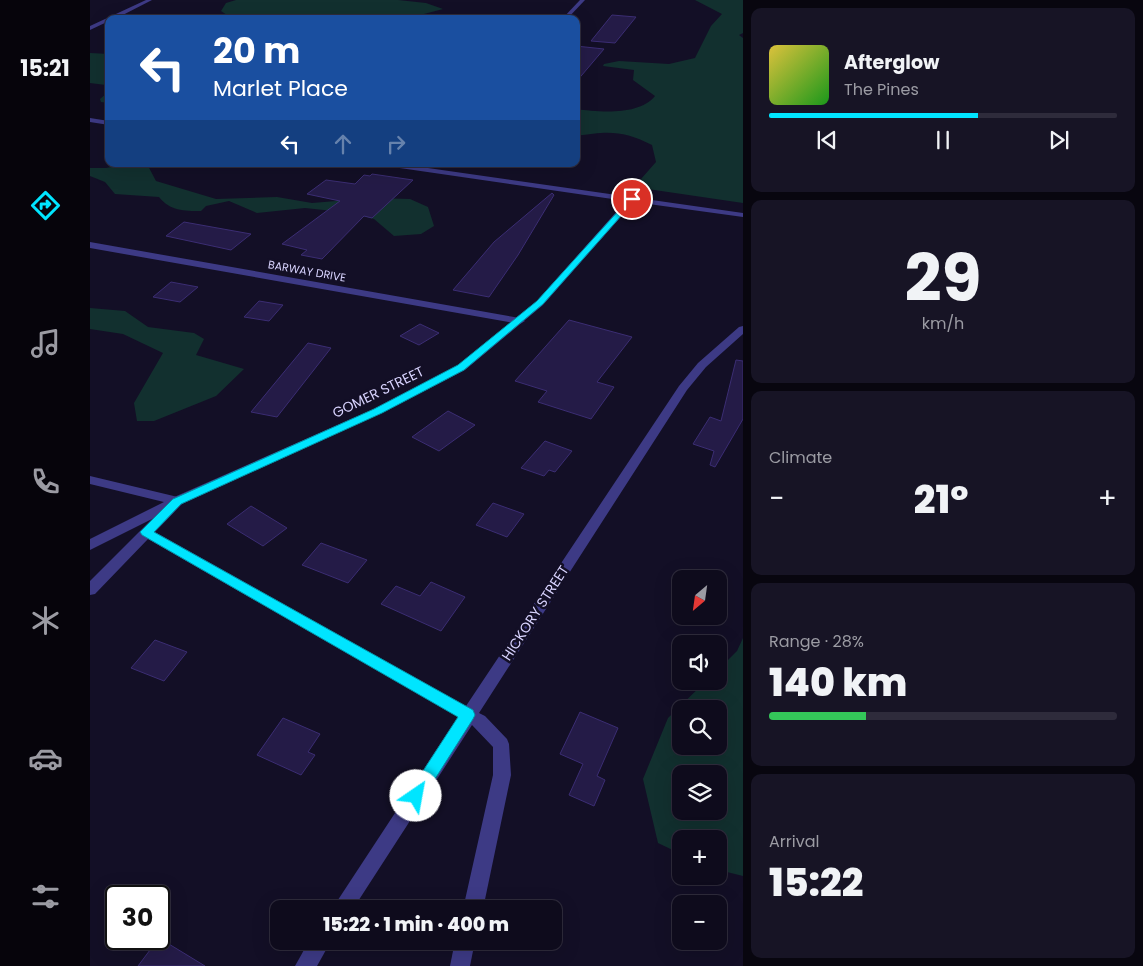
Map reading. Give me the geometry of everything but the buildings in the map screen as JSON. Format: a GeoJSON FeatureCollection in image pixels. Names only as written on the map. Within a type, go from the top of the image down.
{"type":"FeatureCollection","features":[{"type":"Feature","properties":{"kind":"street"},"geometry":{"type":"LineString","coordinates":[[118,15],[150,0]]}},
{"type":"Feature","properties":{"kind":"street"},"geometry":{"type":"LineString","coordinates":[[568,15],[583,0]]}},
{"type":"Feature","properties":{"kind":"street"},"geometry":{"type":"LineString","coordinates":[[90,28],[105,21]]}},
{"type":"Feature","properties":{"kind":"street"},"geometry":{"type":"LineString","coordinates":[[90,120],[105,122]]}},
{"type":"Feature","properties":{"kind":"street"},"geometry":{"type":"LineString","coordinates":[[423,167],[743,215]]}},
{"type":"Feature","properties":{"kind":"street","name":"GOMER STREET"},"geometry":{"type":"LineString","coordinates":[[90,545],[177,502],[378,411],[461,368],[540,303],[632,199]]}},
{"type":"Feature","properties":{"kind":"street","name":"BARWAY DRIVE"},"geometry":{"type":"LineString","coordinates":[[90,245],[520,321]]}},
{"type":"Feature","properties":{"kind":"street","name":"HICKORY STREET"},"geometry":{"type":"LineString","coordinates":[[348,900],[683,388],[702,365],[743,329]]}},
{"type":"Feature","properties":{"kind":"street"},"geometry":{"type":"LineString","coordinates":[[90,480],[177,502]]}},
{"type":"Feature","properties":{"kind":"street"},"geometry":{"type":"LineString","coordinates":[[90,590],[177,502]]}},
{"type":"Feature","properties":{"kind":"street"},"geometry":{"type":"LineString","coordinates":[[146,532],[479,721],[501,744],[502,775],[474,900]]}},
{"type":"Feature","properties":{"kind":"street"},"geometry":{"type":"LineString","coordinates":[[305,966],[315,950]]}},
{"type":"Feature","properties":{"kind":"street"},"geometry":{"type":"LineString","coordinates":[[460,966],[463,950]]}},
{"type":"Feature","properties":{"kind":"green space"},"geometry":{"type":"Polygon","coordinates":[[[236,0],[398,0],[426,3],[443,9],[424,15],[227,15],[221,11],[226,3],[236,0]]]}},
{"type":"Feature","properties":{"kind":"green space"},"geometry":{"type":"Polygon","coordinates":[[[695,0],[743,0],[743,33],[739,35],[743,38],[743,203],[634,187],[656,162],[652,145],[624,134],[597,133],[580,135],[580,109],[629,110],[648,102],[655,96],[633,80],[634,70],[603,66],[604,64],[619,61],[669,64],[695,58],[711,26],[722,14],[695,0]]]}},
{"type":"Feature","properties":{"kind":"green space"},"geometry":{"type":"Polygon","coordinates":[[[90,53],[105,54],[105,85],[90,83],[90,53]]]}},
{"type":"Feature","properties":{"kind":"green space"},"geometry":{"type":"Polygon","coordinates":[[[105,95],[105,102],[101,102],[100,99],[105,95]]]}},
{"type":"Feature","properties":{"kind":"green space"},"geometry":{"type":"Polygon","coordinates":[[[149,167],[156,181],[216,199],[277,197],[312,203],[373,198],[410,199],[428,207],[434,226],[421,234],[394,236],[374,219],[352,213],[305,208],[257,213],[229,201],[206,206],[201,211],[183,210],[173,208],[159,197],[115,194],[105,182],[90,176],[90,168],[149,167]]]}},
{"type":"Feature","properties":{"kind":"green space"},"geometry":{"type":"Polygon","coordinates":[[[90,308],[125,311],[148,327],[194,333],[204,339],[196,355],[244,369],[216,396],[154,421],[137,421],[134,403],[163,353],[123,334],[90,329],[90,308]]]}},
{"type":"Feature","properties":{"kind":"green space"},"geometry":{"type":"Polygon","coordinates":[[[743,638],[743,876],[727,872],[727,830],[672,830],[672,850],[658,843],[643,779],[668,718],[672,714],[672,755],[727,755],[727,700],[686,700],[697,690],[727,690],[727,661],[737,651],[743,638]]]}},
{"type":"Feature","properties":{"kind":"route"},"geometry":{"type":"LineString","coordinates":[[416,796],[468,715],[146,532],[177,502],[378,411],[461,368],[540,303],[571,266],[596,242],[632,199]]}}]}
